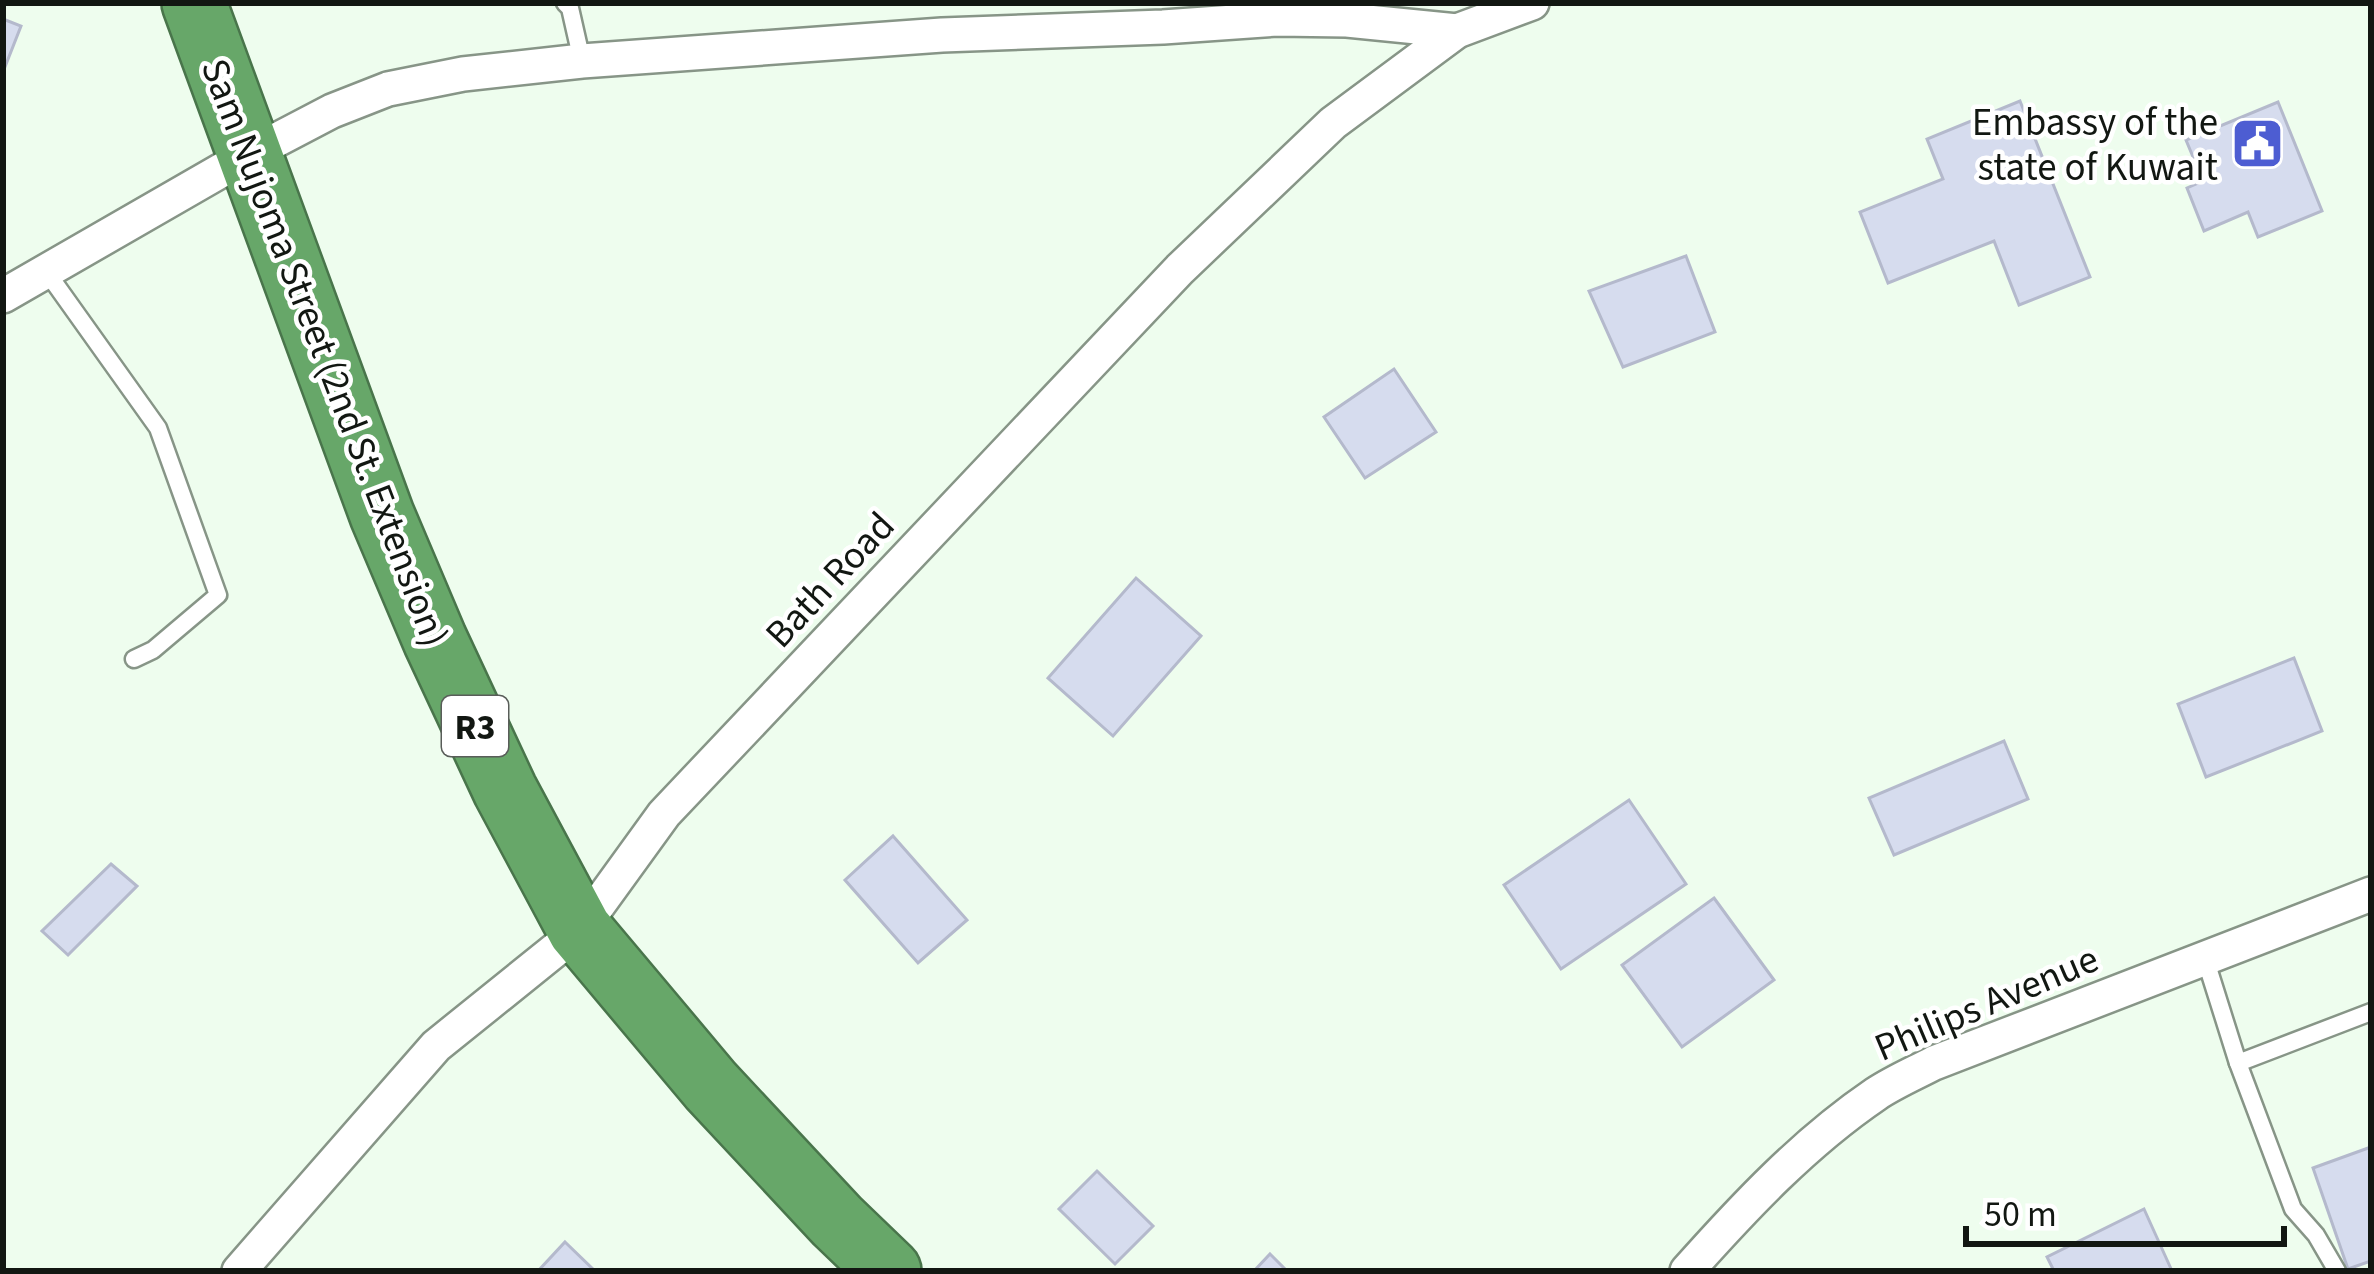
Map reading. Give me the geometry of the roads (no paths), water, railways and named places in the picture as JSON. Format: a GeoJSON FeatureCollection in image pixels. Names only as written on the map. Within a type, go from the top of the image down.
{"type":"FeatureCollection","features":[{"type":"Feature","properties":{"kind":"highway","name":"Sam Nujoma Street (2nd St. Extension)"},"geometry":{"type":"LineString","coordinates":[[194,3],[408,578],[505,790],[580,930],[711,1086],[889,1271]]}},
{"type":"Feature","properties":{"kind":"street","name":"Bath Road"},"geometry":{"type":"LineString","coordinates":[[239,1271],[436,1046],[580,930],[664,814],[1180,268],[1333,124],[1457,31],[1532,3]]}},
{"type":"Feature","properties":{"kind":"street"},"geometry":{"type":"LineString","coordinates":[[3,296],[332,111],[388,89],[463,74],[942,35],[1277,19],[1347,20],[1457,31]]}},
{"type":"Feature","properties":{"kind":"street","name":"Philips Avenue"},"geometry":{"type":"LineString","coordinates":[[1687,1271],[1755,1195],[1878,1092],[1934,1063],[2371,894]]}},
{"type":"Feature","properties":{"kind":"lane"},"geometry":{"type":"LineString","coordinates":[[565,3],[582,61]]}},
{"type":"Feature","properties":{"kind":"lane"},"geometry":{"type":"LineString","coordinates":[[46,272],[158,428],[218,595],[153,650],[134,658]]}},
{"type":"Feature","properties":{"kind":"lane"},"geometry":{"type":"LineString","coordinates":[[2205,958],[2293,1209],[2316,1235],[2337,1271]]}},
{"type":"Feature","properties":{"kind":"lane"},"geometry":{"type":"LineString","coordinates":[[2238,1063],[2371,1012]]}},
{"type":"Feature","properties":{"kind":"place","name":"Embassy of the state of Kuwait"},"geometry":{"type":"Point","coordinates":[2257,143]}}]}
